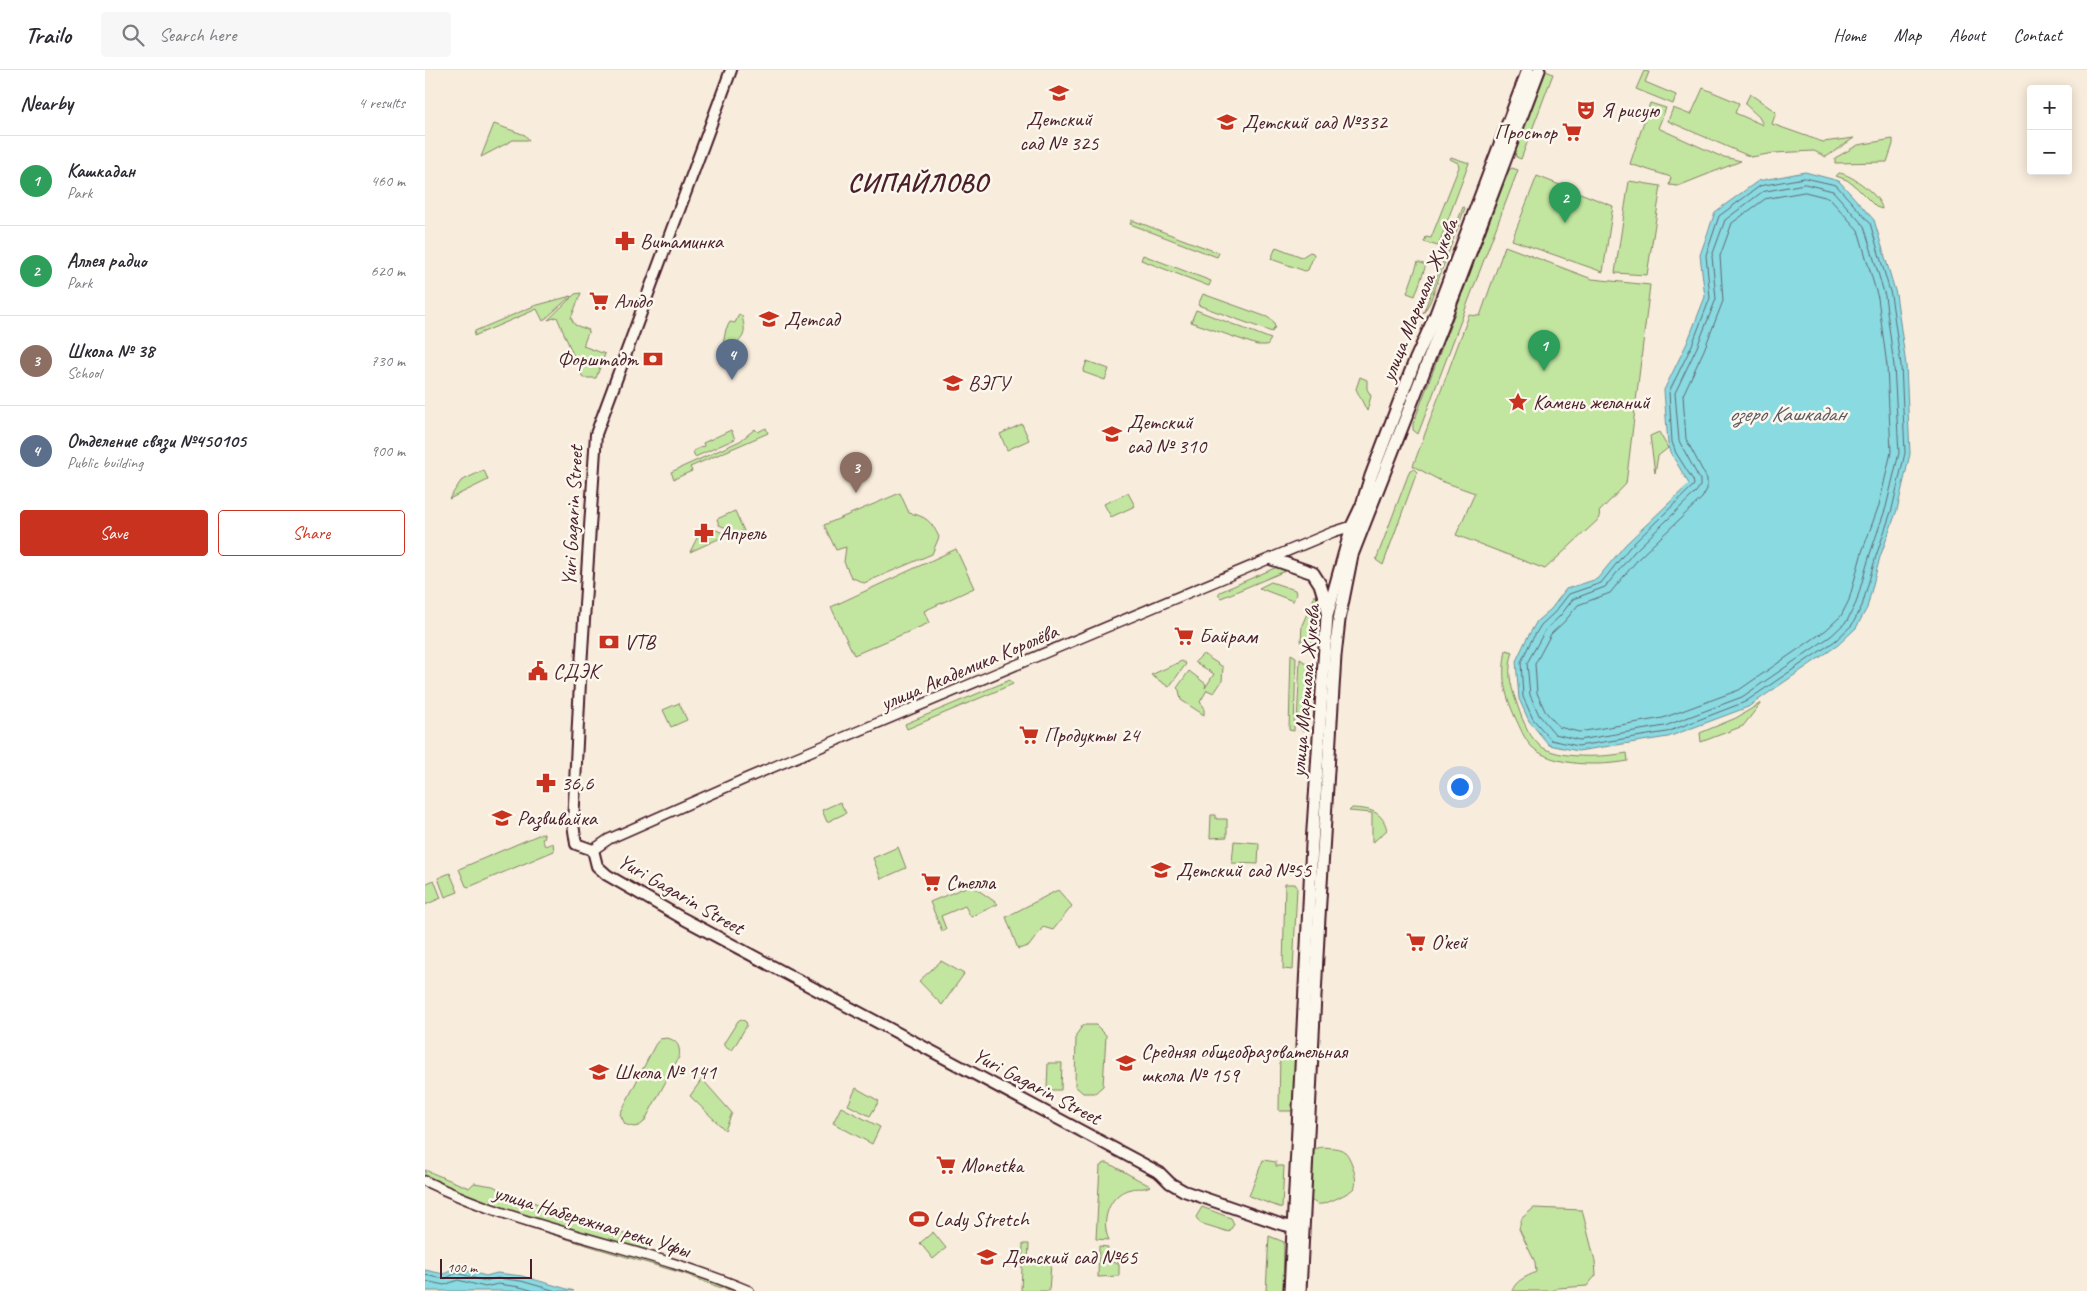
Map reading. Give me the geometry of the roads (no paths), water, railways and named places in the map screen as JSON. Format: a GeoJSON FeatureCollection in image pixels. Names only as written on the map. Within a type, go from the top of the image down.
{"type":"FeatureCollection","features":[{"type":"Feature","properties":{"kind":"main road","name":"Yuri Gagarin Street"},"geometry":{"type":"LineString","coordinates":[[731,70],[596,434],[573,824],[576,844],[593,850],[597,866],[607,875],[728,943],[1160,1173],[1171,1183],[1184,1190],[1299,1229]]}},
{"type":"Feature","properties":{"kind":"main road","name":"улица Маршала Жукова"},"geometry":{"type":"LineString","coordinates":[[1290,1291],[1299,1229],[1335,656],[1339,620],[1357,527],[1371,476],[1414,363],[1436,314],[1528,70]]}},
{"type":"Feature","properties":{"kind":"main road","name":"улица Маршала Жукова"},"geometry":{"type":"LineString","coordinates":[[1300,1291],[1299,1229],[1312,844],[1322,675],[1328,610],[1357,527],[1462,273],[1539,70]]}},
{"type":"Feature","properties":{"kind":"main road"},"geometry":{"type":"LineString","coordinates":[[1272,559],[1313,573],[1320,584],[1328,610]]}},
{"type":"Feature","properties":{"kind":"street","name":"улица Академика Королёва"},"geometry":{"type":"LineString","coordinates":[[593,850],[609,839],[747,778],[1272,559],[1357,527]]}},
{"type":"Feature","properties":{"kind":"street","name":"улица Набережная реки Уфы"},"geometry":{"type":"LineString","coordinates":[[425,1181],[499,1212],[665,1262],[749,1291]]}},
{"type":"Feature","properties":{"kind":"water","name":"озеро Кашкадан"},"geometry":{"type":"Polygon","coordinates":[[[1805,172],[1839,181],[1874,220],[1896,294],[1906,365],[1910,454],[1897,510],[1880,557],[1867,608],[1856,628],[1838,645],[1748,707],[1668,737],[1578,751],[1549,745],[1529,721],[1519,699],[1516,661],[1537,621],[1551,609],[1566,589],[1597,579],[1625,545],[1689,484],[1672,455],[1668,444],[1664,390],[1687,343],[1705,297],[1700,255],[1715,212],[1758,181],[1805,172]]]}},
{"type":"Feature","properties":{"kind":"water"},"geometry":{"type":"Polygon","coordinates":[[[456,1268],[486,1276],[497,1273],[522,1276],[574,1291],[425,1291],[425,1270],[444,1274],[456,1268]]]}},
{"type":"Feature","properties":{"kind":"place","name":"Детский сад № 325"},"geometry":{"type":"Point","coordinates":[1059,93]}},
{"type":"Feature","properties":{"kind":"place","name":"Я рисую"},"geometry":{"type":"Point","coordinates":[1586,110]}},
{"type":"Feature","properties":{"kind":"place","name":"Детский сад №332"},"geometry":{"type":"Point","coordinates":[1227,122]}},
{"type":"Feature","properties":{"kind":"place","name":"Простор"},"geometry":{"type":"Point","coordinates":[1572,132]}},
{"type":"Feature","properties":{"kind":"place","name":"Аллея радио"},"geometry":{"type":"Point","coordinates":[1565,223]}},
{"type":"Feature","properties":{"kind":"place","name":"Витаминка"},"geometry":{"type":"Point","coordinates":[625,241]}},
{"type":"Feature","properties":{"kind":"place","name":"Альдо"},"geometry":{"type":"Point","coordinates":[599,301]}},
{"type":"Feature","properties":{"kind":"place","name":"Детсад"},"geometry":{"type":"Point","coordinates":[769,319]}},
{"type":"Feature","properties":{"kind":"place","name":"Форштадт"},"geometry":{"type":"Point","coordinates":[653,359]}},
{"type":"Feature","properties":{"kind":"place","name":"Кашкадан"},"geometry":{"type":"Point","coordinates":[1544,371]}},
{"type":"Feature","properties":{"kind":"place","name":"Отделение связи №450105"},"geometry":{"type":"Point","coordinates":[732,380]}},
{"type":"Feature","properties":{"kind":"place","name":"ВЭГУ"},"geometry":{"type":"Point","coordinates":[953,383]}},
{"type":"Feature","properties":{"kind":"place","name":"Камень желаний"},"geometry":{"type":"Point","coordinates":[1518,402]}},
{"type":"Feature","properties":{"kind":"place","name":"Детский сад № 310"},"geometry":{"type":"Point","coordinates":[1112,434]}},
{"type":"Feature","properties":{"kind":"place","name":"Школа № 38"},"geometry":{"type":"Point","coordinates":[856,493]}},
{"type":"Feature","properties":{"kind":"place","name":"Апрель"},"geometry":{"type":"Point","coordinates":[704,533]}},
{"type":"Feature","properties":{"kind":"place","name":"Байрам"},"geometry":{"type":"Point","coordinates":[1184,636]}},
{"type":"Feature","properties":{"kind":"place","name":"VTB"},"geometry":{"type":"Point","coordinates":[609,642]}},
{"type":"Feature","properties":{"kind":"place","name":"СДЭК"},"geometry":{"type":"Point","coordinates":[538,671]}},
{"type":"Feature","properties":{"kind":"place","name":"Продукты 24"},"geometry":{"type":"Point","coordinates":[1029,735]}},
{"type":"Feature","properties":{"kind":"place","name":"36,6"},"geometry":{"type":"Point","coordinates":[546,783]}},
{"type":"Feature","properties":{"kind":"place","name":"Развивайка"},"geometry":{"type":"Point","coordinates":[502,818]}},
{"type":"Feature","properties":{"kind":"place","name":"Детский сад №55"},"geometry":{"type":"Point","coordinates":[1161,870]}},
{"type":"Feature","properties":{"kind":"place","name":"Стелла"},"geometry":{"type":"Point","coordinates":[931,882]}},
{"type":"Feature","properties":{"kind":"place","name":"О’кей"},"geometry":{"type":"Point","coordinates":[1416,942]}},
{"type":"Feature","properties":{"kind":"place","name":"Средняя общеобразовательная школа № 159"},"geometry":{"type":"Point","coordinates":[1126,1063]}},
{"type":"Feature","properties":{"kind":"place","name":"Школа № 141"},"geometry":{"type":"Point","coordinates":[599,1072]}},
{"type":"Feature","properties":{"kind":"place","name":"Monetka"},"geometry":{"type":"Point","coordinates":[946,1165]}},
{"type":"Feature","properties":{"kind":"place","name":"Lady Stretch"},"geometry":{"type":"Point","coordinates":[919,1219]}},
{"type":"Feature","properties":{"kind":"place","name":"Детский сад №65"},"geometry":{"type":"Point","coordinates":[987,1257]}},
{"type":"Feature","properties":{"kind":"district","name":"СИПАЙЛОВО"},"geometry":{"type":"Point","coordinates":[918,182]}}]}
